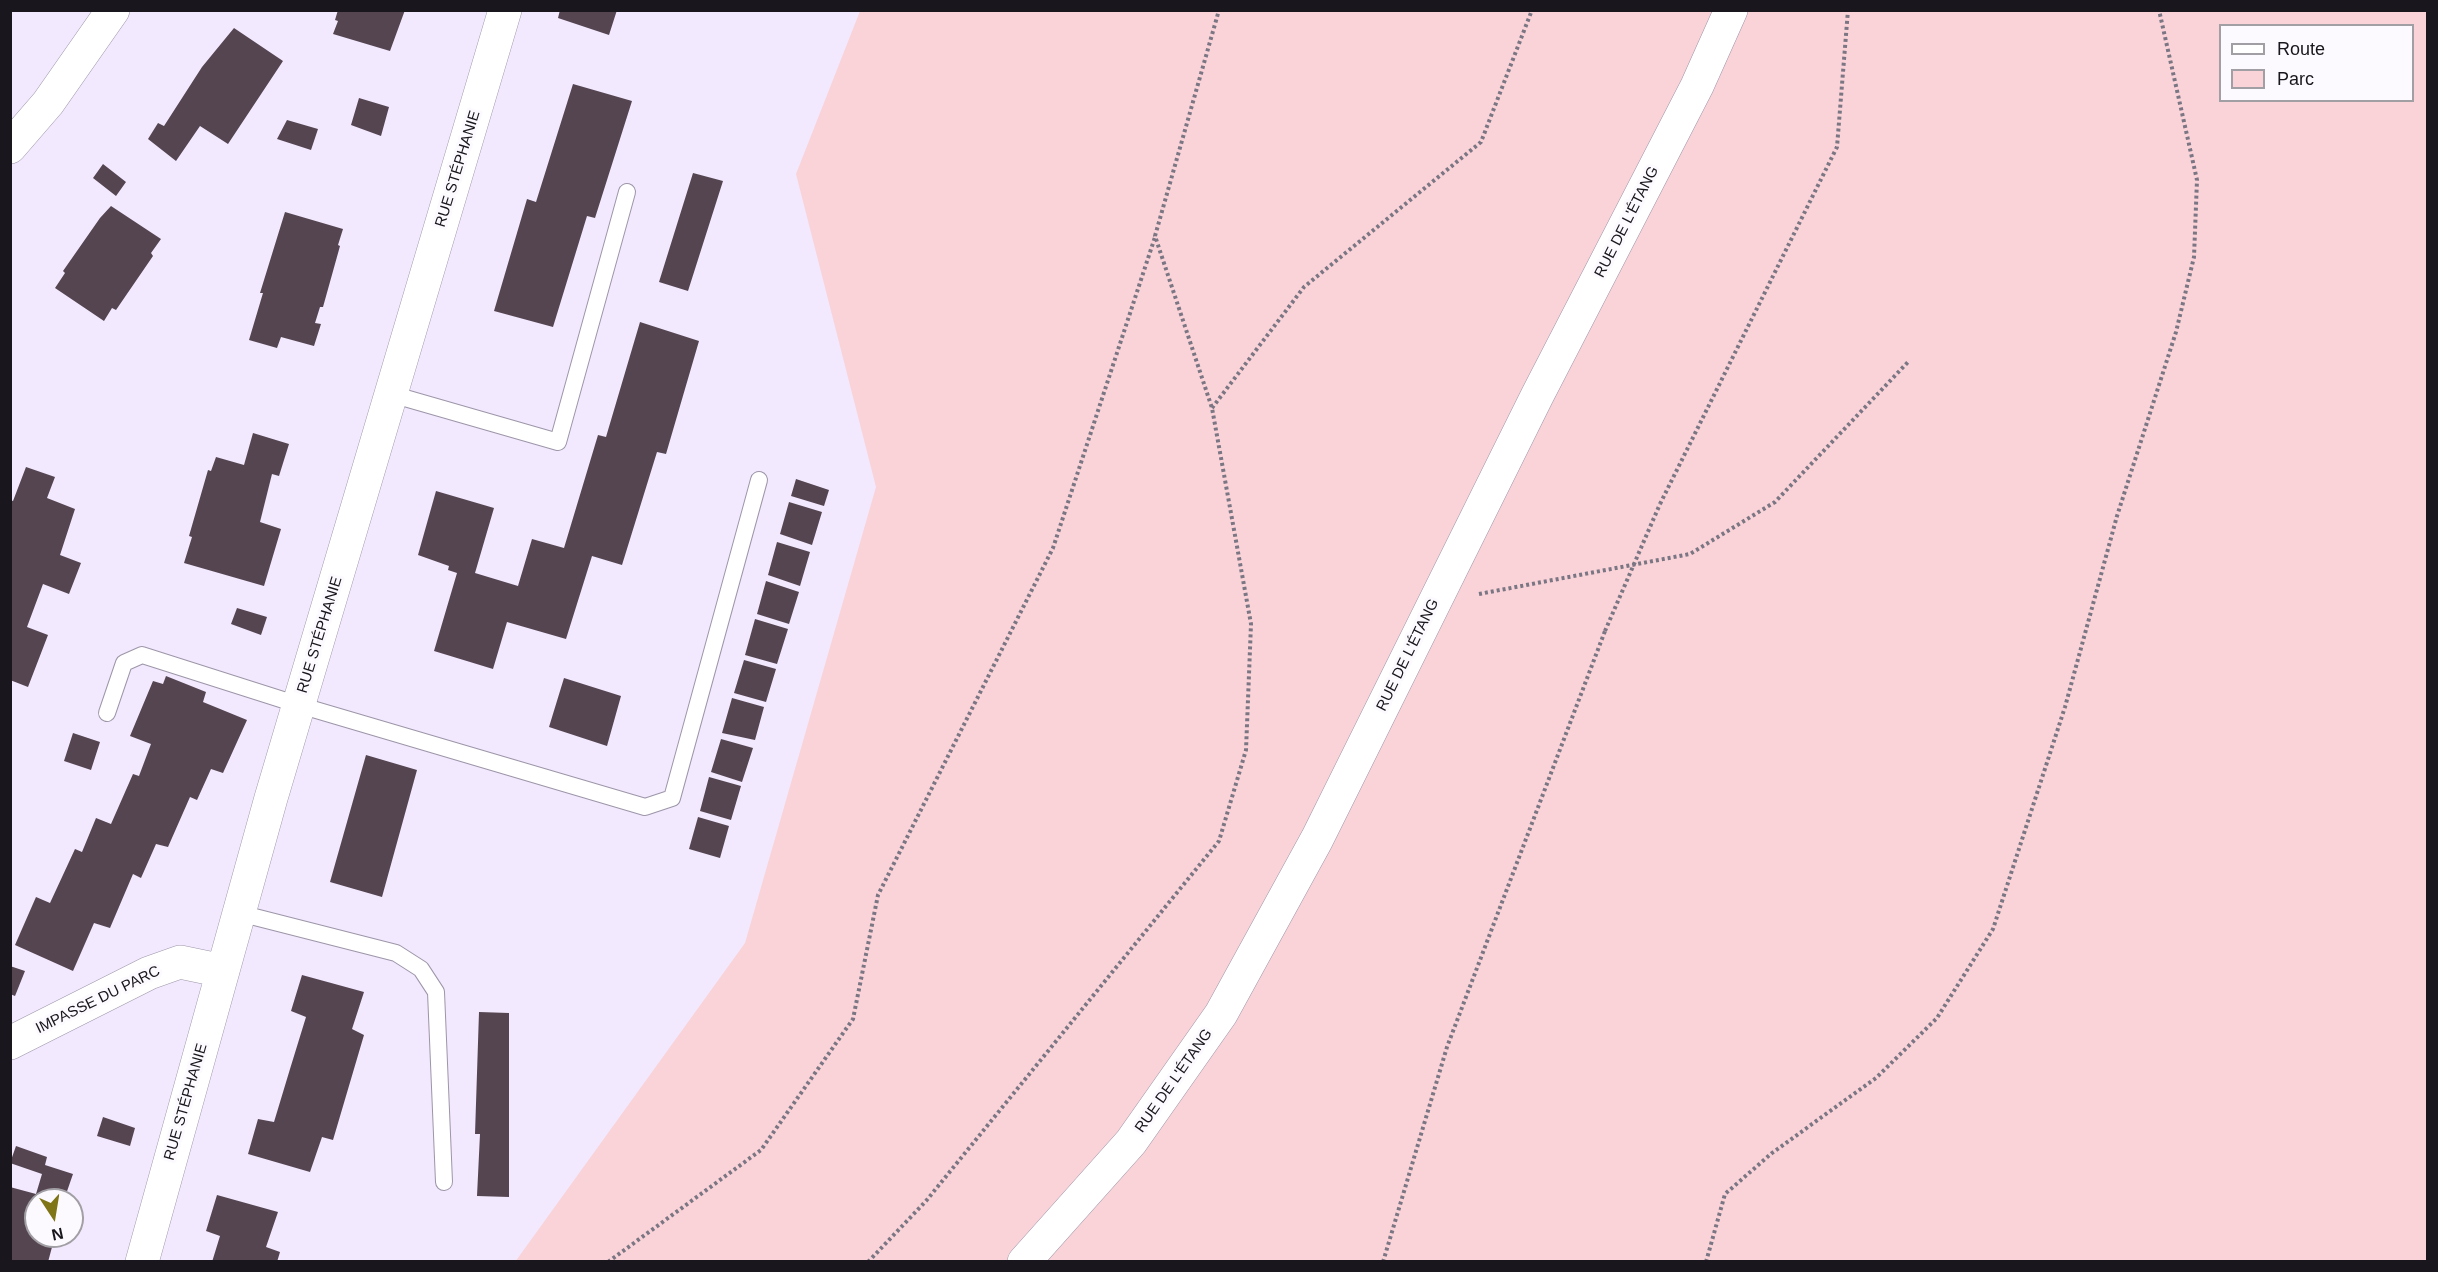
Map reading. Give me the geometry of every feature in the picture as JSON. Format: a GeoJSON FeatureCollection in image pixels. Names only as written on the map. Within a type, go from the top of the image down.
{"type":"FeatureCollection","features":[{"type":"Feature","properties":{"kind":"street"},"geometry":{"type":"LineString","coordinates":[[10,147],[48,103],[113,10]]}},
{"type":"Feature","properties":{"kind":"street","name":"RUE STÉPHANIE"},"geometry":{"type":"LineString","coordinates":[[142,1262],[299,705],[505,10]]}},
{"type":"Feature","properties":{"kind":"street","name":"RUE DE L'ÉTANG"},"geometry":{"type":"LineString","coordinates":[[1024,1262],[1131,1142],[1221,1014],[1317,840],[1434,602],[1697,86],[1731,10]]}},
{"type":"Feature","properties":{"kind":"street","name":"IMPASSE DU PARC"},"geometry":{"type":"LineString","coordinates":[[10,1043],[149,973],[180,962],[223,971]]}},
{"type":"Feature","properties":{"kind":"lane"},"geometry":{"type":"LineString","coordinates":[[392,394],[558,442],[627,192]]}},
{"type":"Feature","properties":{"kind":"lane"},"geometry":{"type":"LineString","coordinates":[[107,713],[124,663],[142,655],[299,705],[645,807],[672,798],[759,480]]}},
{"type":"Feature","properties":{"kind":"lane"},"geometry":{"type":"LineString","coordinates":[[239,913],[396,953],[421,969],[436,992],[444,1182]]}},
{"type":"Feature","properties":{"kind":"path"},"geometry":{"type":"LineString","coordinates":[[608,1262],[761,1150],[853,1019],[878,895],[1053,548],[1155,236],[1219,10]]}},
{"type":"Feature","properties":{"kind":"path"},"geometry":{"type":"LineString","coordinates":[[1212,408],[1304,287],[1481,142],[1532,10]]}},
{"type":"Feature","properties":{"kind":"path"},"geometry":{"type":"LineString","coordinates":[[1383,1262],[1447,1047],[1605,631],[1660,504],[1837,147],[1848,10]]}},
{"type":"Feature","properties":{"kind":"path"},"geometry":{"type":"LineString","coordinates":[[1706,1262],[1725,1194],[1772,1152],[1876,1078],[1899,1056],[1937,1018],[1993,929],[2029,824],[2065,707],[2117,516],[2175,332],[2194,257],[2197,180],[2159,10]]}},
{"type":"Feature","properties":{"kind":"path"},"geometry":{"type":"LineString","coordinates":[[868,1262],[926,1201],[1219,841],[1246,750],[1251,624],[1212,408],[1155,236]]}},
{"type":"Feature","properties":{"kind":"path"},"geometry":{"type":"LineString","coordinates":[[1434,602],[1690,554],[1775,502],[1908,362]]}},
{"type":"Feature","properties":{"kind":"green space"},"geometry":{"type":"Polygon","coordinates":[[[860,11],[2427,11],[2427,1261],[515,1262],[745,943],[876,487],[796,174],[860,11]]]}},
{"type":"Feature","properties":{"kind":"building"},"geometry":{"type":"Polygon","coordinates":[[[338,10],[405,10],[390,51],[333,34],[338,21],[335,20],[338,10]]]}},
{"type":"Feature","properties":{"kind":"building"},"geometry":{"type":"Polygon","coordinates":[[[560,10],[617,10],[609,35],[558,18],[560,10]]]}},
{"type":"Feature","properties":{"kind":"building"},"geometry":{"type":"Polygon","coordinates":[[[234,28],[283,61],[228,144],[200,126],[176,161],[148,139],[158,123],[164,126],[202,67],[234,28]]]}},
{"type":"Feature","properties":{"kind":"building"},"geometry":{"type":"Polygon","coordinates":[[[573,84],[632,101],[595,218],[587,216],[553,327],[494,311],[527,199],[536,202],[573,84]]]}},
{"type":"Feature","properties":{"kind":"building"},"geometry":{"type":"Polygon","coordinates":[[[359,98],[389,107],[381,136],[351,125],[359,98]]]}},
{"type":"Feature","properties":{"kind":"building"},"geometry":{"type":"Polygon","coordinates":[[[287,120],[318,129],[311,150],[277,139],[287,120]]]}},
{"type":"Feature","properties":{"kind":"building"},"geometry":{"type":"Polygon","coordinates":[[[103,164],[126,182],[116,196],[93,178],[103,164]]]}},
{"type":"Feature","properties":{"kind":"building"},"geometry":{"type":"Polygon","coordinates":[[[693,173],[723,181],[688,291],[659,282],[693,173]]]}},
{"type":"Feature","properties":{"kind":"building"},"geometry":{"type":"Polygon","coordinates":[[[111,206],[161,239],[151,253],[153,256],[116,310],[112,308],[104,321],[55,288],[65,273],[63,271],[111,206]]]}},
{"type":"Feature","properties":{"kind":"building"},"geometry":{"type":"Polygon","coordinates":[[[285,212],[343,229],[323,307],[320,307],[315,323],[321,324],[314,346],[281,337],[277,348],[249,340],[263,293],[260,293],[285,212]]]}},
{"type":"Feature","properties":{"kind":"building"},"geometry":{"type":"Polygon","coordinates":[[[640,322],[699,341],[666,454],[657,452],[622,565],[592,556],[566,639],[507,622],[493,669],[434,651],[457,573],[448,570],[449,566],[418,555],[436,491],[494,508],[475,573],[518,586],[532,539],[564,548],[598,435],[606,437],[640,322]]]}},
{"type":"Feature","properties":{"kind":"building"},"geometry":{"type":"Polygon","coordinates":[[[253,433],[289,444],[279,476],[272,474],[260,522],[281,529],[264,586],[184,563],[192,537],[189,536],[208,470],[211,471],[216,457],[244,465],[253,433]]]}},
{"type":"Feature","properties":{"kind":"building"},"geometry":{"type":"Polygon","coordinates":[[[26,467],[55,477],[47,498],[75,509],[60,555],[81,563],[69,594],[43,584],[27,627],[48,635],[28,687],[10,680],[10,500],[13,501],[26,467]]]}},
{"type":"Feature","properties":{"kind":"building"},"geometry":{"type":"Polygon","coordinates":[[[796,479],[829,490],[824,506],[791,496],[796,479]]]}},
{"type":"Feature","properties":{"kind":"building"},"geometry":{"type":"Polygon","coordinates":[[[789,502],[822,512],[812,545],[780,534],[789,502]]]}},
{"type":"Feature","properties":{"kind":"building"},"geometry":{"type":"Polygon","coordinates":[[[777,542],[810,552],[800,586],[768,575],[777,542]]]}},
{"type":"Feature","properties":{"kind":"building"},"geometry":{"type":"Polygon","coordinates":[[[766,581],[799,592],[789,624],[757,614],[766,581]]]}},
{"type":"Feature","properties":{"kind":"building"},"geometry":{"type":"Polygon","coordinates":[[[237,608],[267,617],[261,635],[231,624],[237,608]]]}},
{"type":"Feature","properties":{"kind":"building"},"geometry":{"type":"Polygon","coordinates":[[[755,619],[788,629],[777,664],[745,655],[755,619]]]}},
{"type":"Feature","properties":{"kind":"building"},"geometry":{"type":"Polygon","coordinates":[[[744,660],[776,669],[766,702],[734,693],[744,660]]]}},
{"type":"Feature","properties":{"kind":"building"},"geometry":{"type":"Polygon","coordinates":[[[166,676],[206,692],[203,702],[247,720],[223,773],[211,769],[197,800],[190,797],[168,847],[156,844],[141,878],[133,874],[110,928],[94,923],[73,971],[15,945],[36,897],[50,903],[75,849],[82,852],[96,818],[111,824],[133,774],[139,776],[151,744],[130,736],[153,681],[163,684],[166,676]]]}},
{"type":"Feature","properties":{"kind":"building"},"geometry":{"type":"Polygon","coordinates":[[[564,678],[621,696],[607,746],[549,727],[564,678]]]}},
{"type":"Feature","properties":{"kind":"building"},"geometry":{"type":"Polygon","coordinates":[[[732,698],[764,707],[755,740],[722,733],[732,698]]]}},
{"type":"Feature","properties":{"kind":"building"},"geometry":{"type":"Polygon","coordinates":[[[73,733],[100,742],[91,770],[64,761],[73,733]]]}},
{"type":"Feature","properties":{"kind":"building"},"geometry":{"type":"Polygon","coordinates":[[[721,739],[753,748],[742,782],[711,772],[721,739]]]}},
{"type":"Feature","properties":{"kind":"building"},"geometry":{"type":"Polygon","coordinates":[[[366,755],[417,770],[382,897],[330,882],[366,755]]]}},
{"type":"Feature","properties":{"kind":"building"},"geometry":{"type":"Polygon","coordinates":[[[709,777],[741,786],[731,820],[700,811],[709,777]]]}},
{"type":"Feature","properties":{"kind":"building"},"geometry":{"type":"Polygon","coordinates":[[[698,817],[729,826],[720,858],[689,849],[698,817]]]}},
{"type":"Feature","properties":{"kind":"building"},"geometry":{"type":"Polygon","coordinates":[[[10,966],[25,971],[15,996],[10,994],[10,966]]]}},
{"type":"Feature","properties":{"kind":"building"},"geometry":{"type":"Polygon","coordinates":[[[302,975],[364,992],[352,1029],[364,1035],[333,1140],[322,1137],[310,1172],[248,1154],[258,1119],[274,1122],[306,1017],[291,1011],[302,975]]]}},
{"type":"Feature","properties":{"kind":"building"},"geometry":{"type":"Polygon","coordinates":[[[479,1012],[509,1013],[509,1197],[477,1196],[480,1134],[475,1134],[479,1012]]]}},
{"type":"Feature","properties":{"kind":"building"},"geometry":{"type":"Polygon","coordinates":[[[103,1117],[135,1128],[130,1146],[97,1136],[103,1117]]]}},
{"type":"Feature","properties":{"kind":"building"},"geometry":{"type":"Polygon","coordinates":[[[16,1146],[47,1157],[45,1165],[73,1174],[68,1188],[38,1188],[42,1174],[10,1163],[16,1146]]]}},
{"type":"Feature","properties":{"kind":"building"},"geometry":{"type":"Polygon","coordinates":[[[10,1187],[24,1191],[24,1248],[52,1248],[48,1262],[10,1262],[10,1187]]]}},
{"type":"Feature","properties":{"kind":"building"},"geometry":{"type":"Polygon","coordinates":[[[217,1195],[278,1212],[266,1247],[280,1252],[277,1262],[212,1262],[220,1236],[206,1231],[217,1195]]]}}]}
